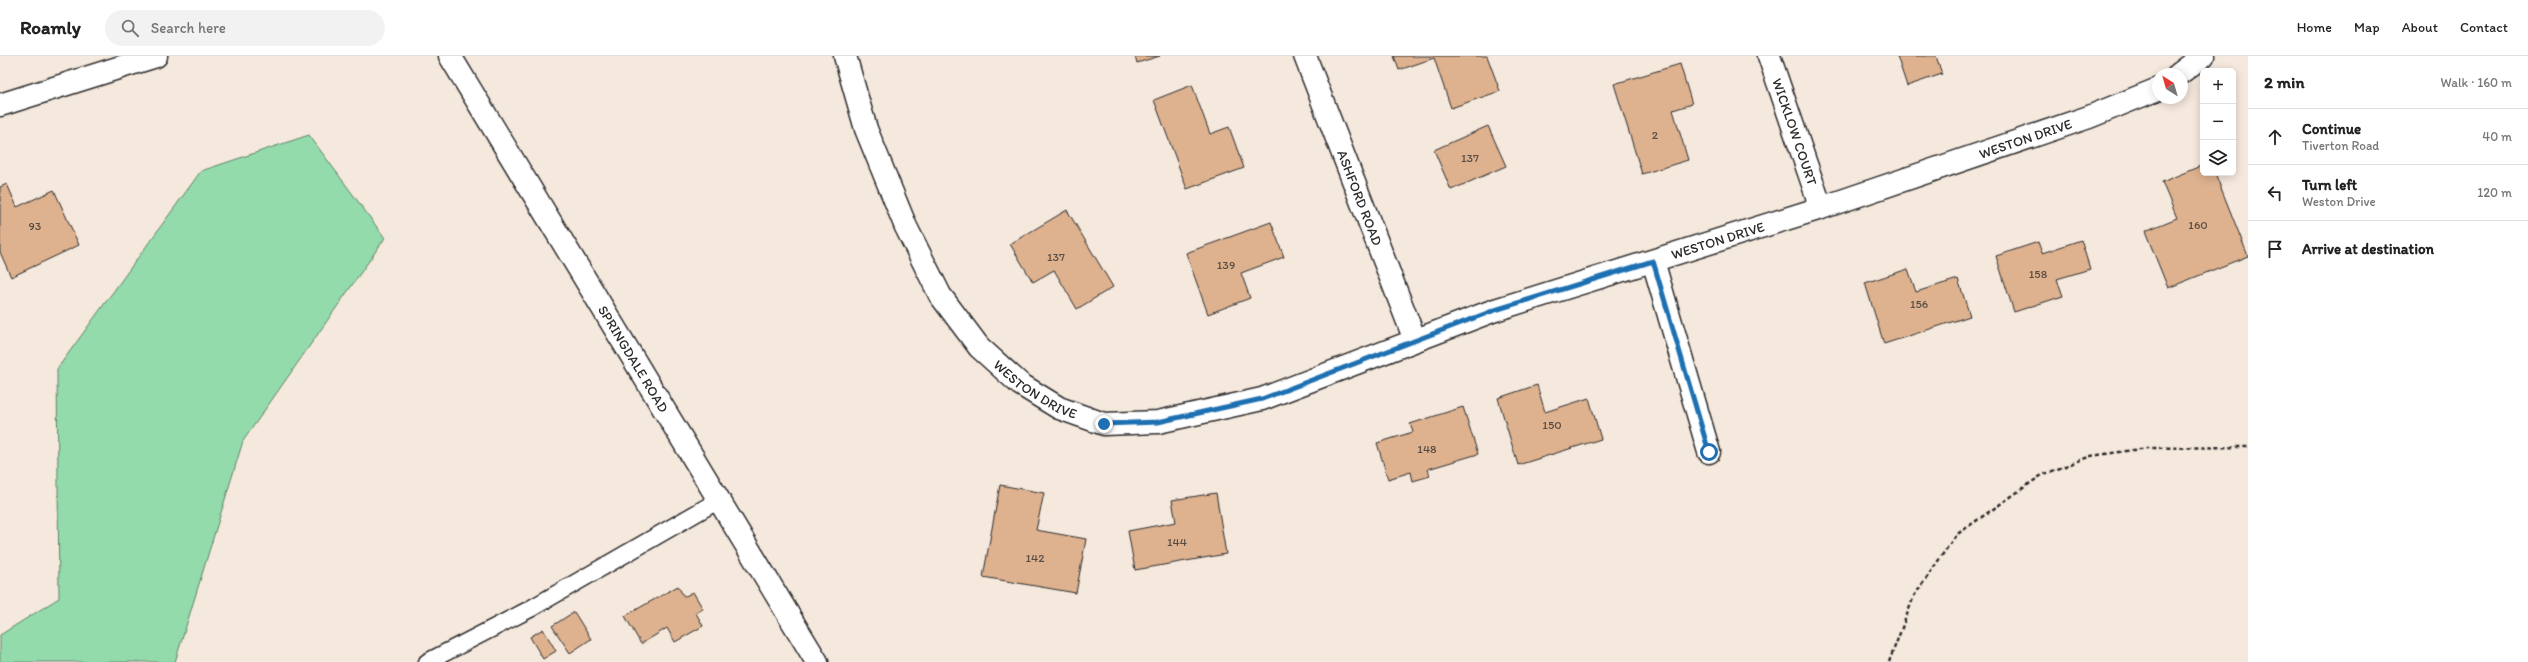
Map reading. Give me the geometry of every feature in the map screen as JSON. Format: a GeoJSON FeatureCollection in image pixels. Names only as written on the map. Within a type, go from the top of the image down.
{"type":"FeatureCollection","features":[{"type":"Feature","properties":{"kind":"street"},"geometry":{"type":"LineString","coordinates":[[0,105],[156,56]]}},
{"type":"Feature","properties":{"kind":"street","name":"SPRINGDALE ROAD"},"geometry":{"type":"LineString","coordinates":[[450,56],[817,662]]}},
{"type":"Feature","properties":{"kind":"street","name":"WESTON DRIVE"},"geometry":{"type":"LineString","coordinates":[[845,56],[866,130],[906,227],[940,295],[979,347],[1020,384],[1059,408],[1104,424],[1158,422],[1262,399],[1495,310],[1821,208],[2089,117],[2152,91]]}},
{"type":"Feature","properties":{"kind":"street","name":"ASHFORD ROAD"},"geometry":{"type":"LineString","coordinates":[[1305,56],[1415,340]]}},
{"type":"Feature","properties":{"kind":"street","name":"WICKLOW COURT"},"geometry":{"type":"LineString","coordinates":[[1769,56],[1821,208]]}},
{"type":"Feature","properties":{"kind":"street"},"geometry":{"type":"LineString","coordinates":[[2187,68],[2203,56]]}},
{"type":"Feature","properties":{"kind":"street"},"geometry":{"type":"LineString","coordinates":[[1653,261],[1709,452]]}},
{"type":"Feature","properties":{"kind":"lane"},"geometry":{"type":"LineString","coordinates":[[428,662],[530,610],[719,500]]}},
{"type":"Feature","properties":{"kind":"path"},"geometry":{"type":"LineString","coordinates":[[1889,662],[1914,596],[1956,535],[2042,475],[2091,456],[2147,448],[2248,447]]}},
{"type":"Feature","properties":{"kind":"green space"},"geometry":{"type":"Polygon","coordinates":[[[309,135],[385,238],[243,441],[175,662],[0,662],[0,635],[59,598],[57,369],[201,171],[309,135]]]}},
{"type":"Feature","properties":{"kind":"building"},"geometry":{"type":"Polygon","coordinates":[[[1135,56],[1160,56],[1137,63],[1135,56]]]}},
{"type":"Feature","properties":{"kind":"building"},"geometry":{"type":"Polygon","coordinates":[[[1394,56],[1487,56],[1500,91],[1451,108],[1434,58],[1399,70],[1394,56]]]}},
{"type":"Feature","properties":{"kind":"building"},"geometry":{"type":"Polygon","coordinates":[[[1897,56],[1936,56],[1942,74],[1907,86],[1897,56]]]}},
{"type":"Feature","properties":{"kind":"building"},"geometry":{"type":"Polygon","coordinates":[[[1680,64],[1692,104],[1673,110],[1688,160],[1642,174],[1614,84],[1680,64]]]}},
{"type":"Feature","properties":{"kind":"building"},"geometry":{"type":"Polygon","coordinates":[[[1192,85],[1210,134],[1229,127],[1244,168],[1187,189],[1154,100],[1192,85]]]}},
{"type":"Feature","properties":{"kind":"building"},"geometry":{"type":"Polygon","coordinates":[[[1488,126],[1506,166],[1451,190],[1434,150],[1488,126]]]}},
{"type":"Feature","properties":{"kind":"building"},"geometry":{"type":"Polygon","coordinates":[[[2200,166],[2200,176],[2216,176],[2248,256],[2168,288],[2145,231],[2177,218],[2162,182],[2200,166]]]}},
{"type":"Feature","properties":{"kind":"building"},"geometry":{"type":"Polygon","coordinates":[[[7,184],[17,207],[54,190],[79,245],[11,277],[0,252],[0,187],[7,184]]]}},
{"type":"Feature","properties":{"kind":"building"},"geometry":{"type":"Polygon","coordinates":[[[1067,210],[1113,287],[1077,309],[1054,270],[1033,282],[1010,244],[1067,210]]]}},
{"type":"Feature","properties":{"kind":"building"},"geometry":{"type":"Polygon","coordinates":[[[1271,222],[1284,257],[1241,273],[1250,298],[1208,314],[1186,253],[1271,222]]]}},
{"type":"Feature","properties":{"kind":"building"},"geometry":{"type":"Polygon","coordinates":[[[2081,240],[2090,269],[2057,279],[2063,296],[2014,312],[1996,256],[2038,242],[2042,253],[2081,240]]]}},
{"type":"Feature","properties":{"kind":"building"},"geometry":{"type":"Polygon","coordinates":[[[1908,269],[1916,292],[1958,279],[1970,316],[1884,344],[1865,283],[1908,269]]]}},
{"type":"Feature","properties":{"kind":"building"},"geometry":{"type":"Polygon","coordinates":[[[1537,385],[1545,412],[1589,398],[1601,439],[1518,465],[1498,398],[1537,385]]]}},
{"type":"Feature","properties":{"kind":"building"},"geometry":{"type":"Polygon","coordinates":[[[1463,407],[1478,454],[1428,469],[1430,476],[1413,481],[1411,472],[1388,479],[1377,443],[1413,432],[1410,424],[1463,407]]]}},
{"type":"Feature","properties":{"kind":"building"},"geometry":{"type":"Polygon","coordinates":[[[1000,485],[1044,493],[1036,530],[1086,539],[1076,593],[983,577],[1000,485]]]}},
{"type":"Feature","properties":{"kind":"building"},"geometry":{"type":"Polygon","coordinates":[[[1216,493],[1226,554],[1135,570],[1128,531],[1176,522],[1172,500],[1216,493]]]}},
{"type":"Feature","properties":{"kind":"building"},"geometry":{"type":"Polygon","coordinates":[[[678,586],[684,597],[693,592],[703,609],[696,613],[703,626],[675,642],[667,628],[641,644],[625,616],[678,586]]]}},
{"type":"Feature","properties":{"kind":"building"},"geometry":{"type":"Polygon","coordinates":[[[574,612],[591,639],[570,653],[552,626],[574,612]]]}},
{"type":"Feature","properties":{"kind":"building"},"geometry":{"type":"Polygon","coordinates":[[[543,629],[556,651],[543,659],[530,637],[543,629]]]}},
{"type":"Feature","properties":{"kind":"route"},"geometry":{"type":"LineString","coordinates":[[1104,424],[1158,422],[1262,399],[1495,310],[1653,261],[1709,452]]}}]}
